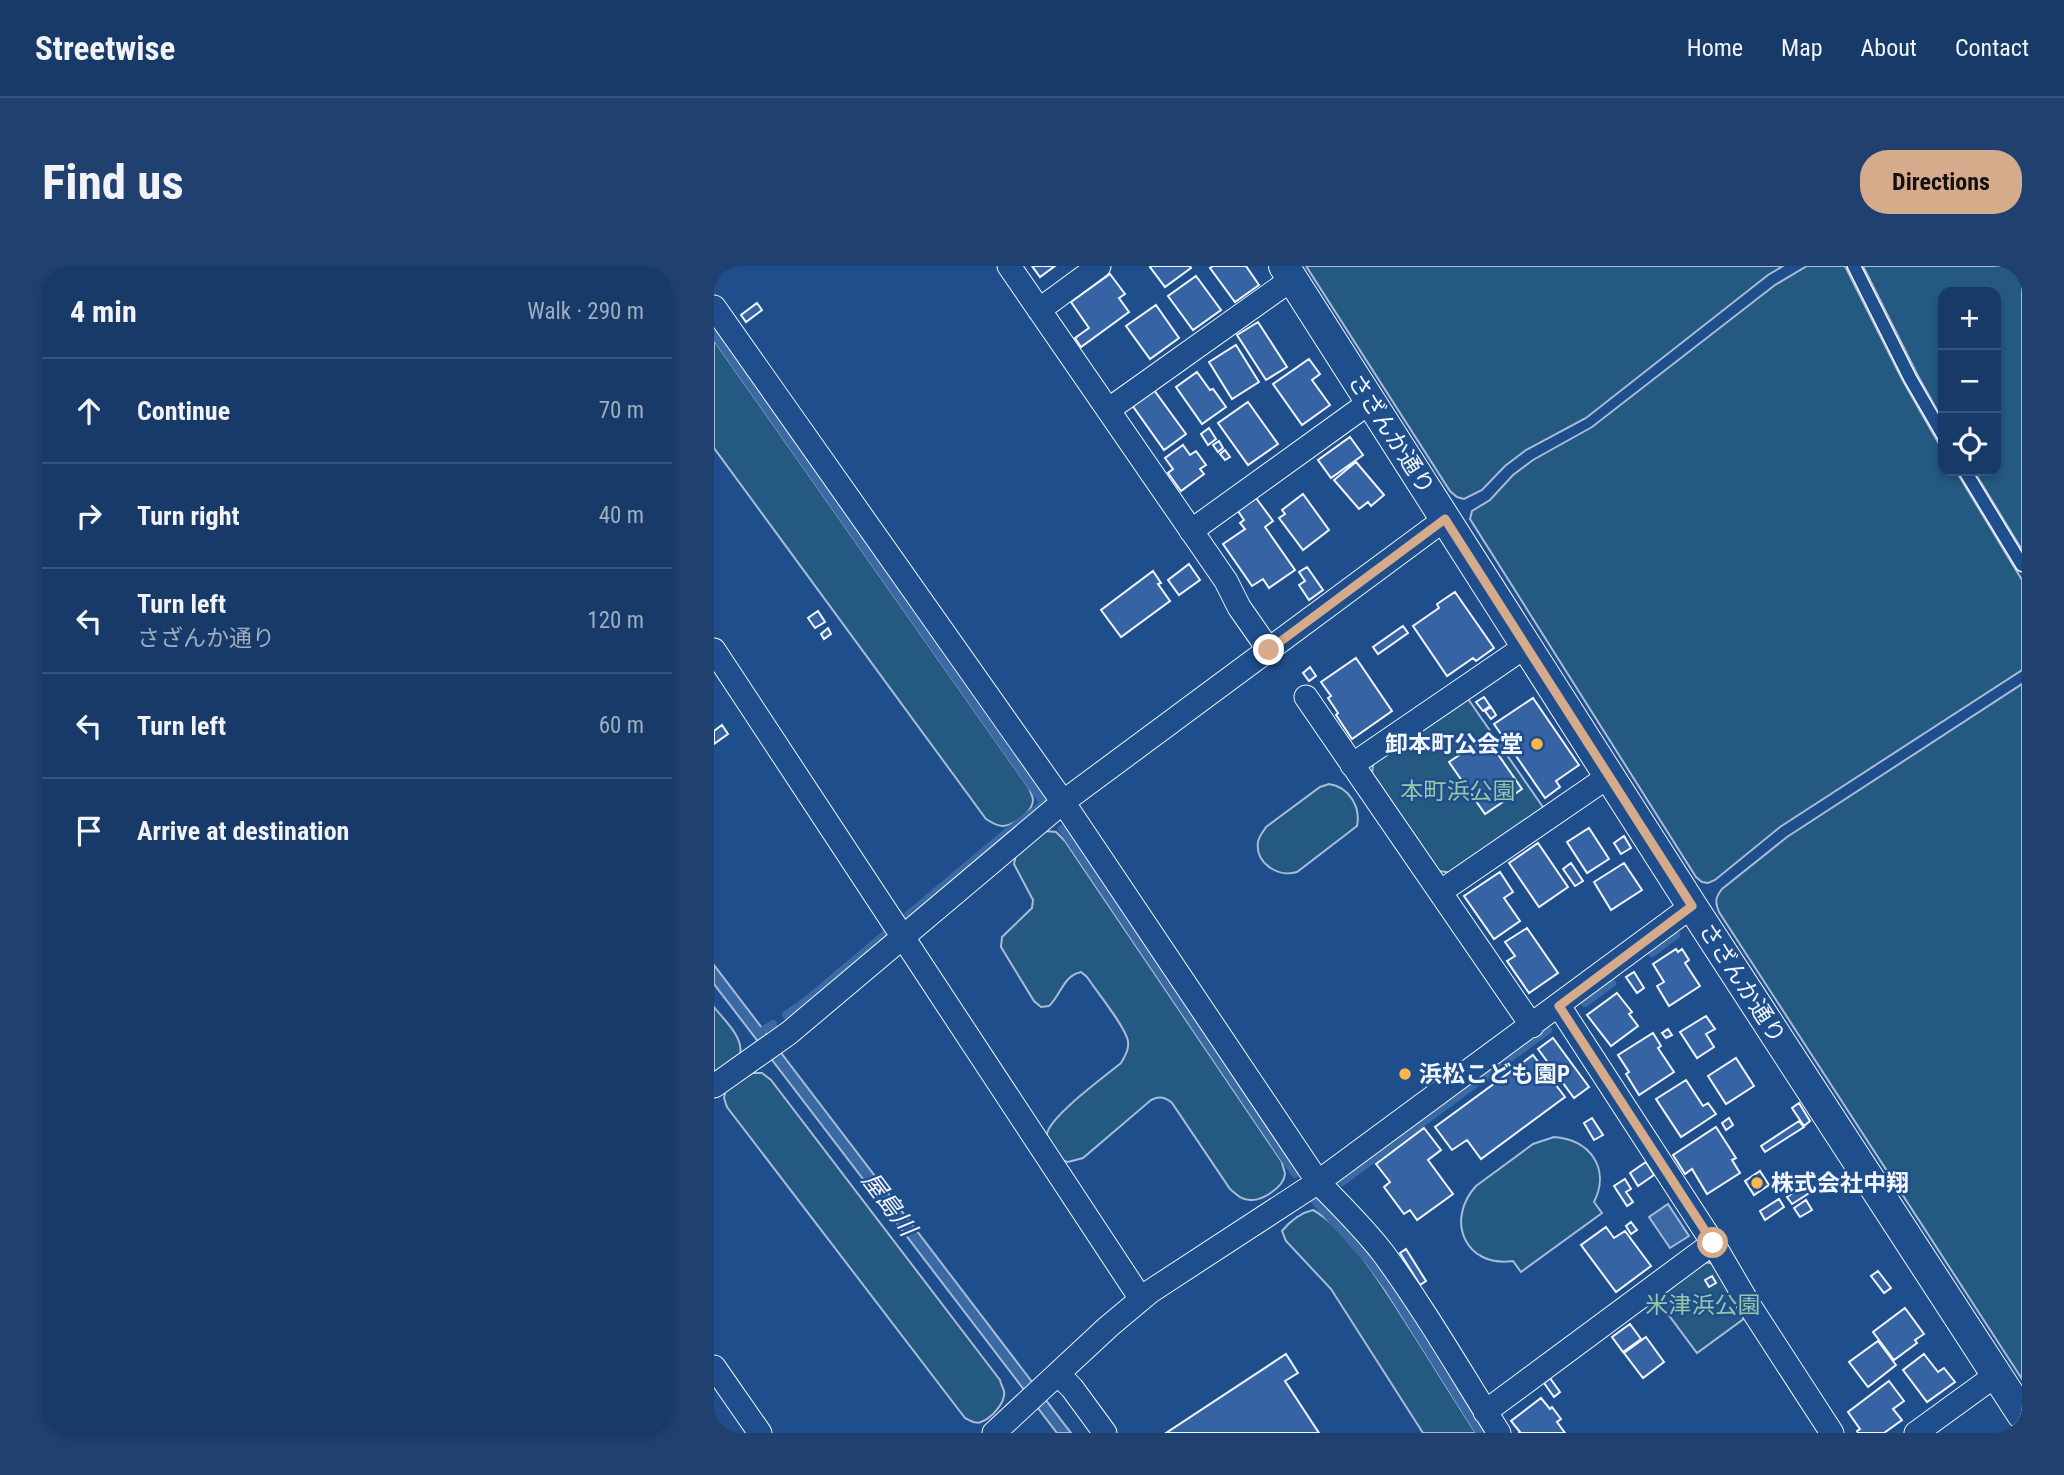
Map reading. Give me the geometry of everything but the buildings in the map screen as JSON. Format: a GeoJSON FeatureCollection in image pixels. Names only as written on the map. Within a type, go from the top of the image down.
{"type":"FeatureCollection","features":[{"type":"Feature","properties":{"kind":"street"},"geometry":{"type":"LineString","coordinates":[[1009,266],[1226,581],[1239,607],[1269,650]]}},
{"type":"Feature","properties":{"kind":"street"},"geometry":{"type":"LineString","coordinates":[[1039,310],[1099,266]]}},
{"type":"Feature","properties":{"kind":"street"},"geometry":{"type":"LineString","coordinates":[[1108,410],[1288,272]]}},
{"type":"Feature","properties":{"kind":"street","name":"さざんか通り"},"geometry":{"type":"LineString","coordinates":[[1288,272],[1692,906],[2022,1414]]}},
{"type":"Feature","properties":{"kind":"street"},"geometry":{"type":"LineString","coordinates":[[714,307],[1063,802],[1318,1182],[1381,1251],[1403,1281],[1499,1433]]}},
{"type":"Feature","properties":{"kind":"street"},"geometry":{"type":"LineString","coordinates":[[1191,531],[1370,402]]}},
{"type":"Feature","properties":{"kind":"street"},"geometry":{"type":"LineString","coordinates":[[714,1086],[783,1037],[1063,802],[1445,519]]}},
{"type":"Feature","properties":{"kind":"street"},"geometry":{"type":"LineString","coordinates":[[1352,765],[1526,646]]}},
{"type":"Feature","properties":{"kind":"street"},"geometry":{"type":"LineString","coordinates":[[714,650],[1141,1299]]}},
{"type":"Feature","properties":{"kind":"street"},"geometry":{"type":"LineString","coordinates":[[1306,697],[1532,1026]]}},
{"type":"Feature","properties":{"kind":"street"},"geometry":{"type":"LineString","coordinates":[[1440,892],[1609,776]]}},
{"type":"Feature","properties":{"kind":"street"},"geometry":{"type":"LineString","coordinates":[[994,1433],[1141,1299],[1318,1182],[1692,906]]}},
{"type":"Feature","properties":{"kind":"street"},"geometry":{"type":"LineString","coordinates":[[1559,1006],[1832,1433]]}},
{"type":"Feature","properties":{"kind":"street"},"geometry":{"type":"LineString","coordinates":[[1485,1412],[1713,1243]]}},
{"type":"Feature","properties":{"kind":"street"},"geometry":{"type":"LineString","coordinates":[[714,1367],[760,1433]]}},
{"type":"Feature","properties":{"kind":"street"},"geometry":{"type":"LineString","coordinates":[[1916,1433],[1996,1375]]}},
{"type":"Feature","properties":{"kind":"street"},"geometry":{"type":"LineString","coordinates":[[1053,1378],[1072,1388],[1105,1433]]}},
{"type":"Feature","properties":{"kind":"lane"},"geometry":{"type":"LineString","coordinates":[[1854,266],[1910,378],[1938,426]]}},
{"type":"Feature","properties":{"kind":"lane"},"geometry":{"type":"LineString","coordinates":[[1968,476],[2022,565]]}},
{"type":"Feature","properties":{"kind":"green space"},"geometry":{"type":"Polygon","coordinates":[[[1306,266],[1783,266],[1586,418],[1526,450],[1505,466],[1482,490],[1464,499],[1450,491],[1306,266]]]}},
{"type":"Feature","properties":{"kind":"green space"},"geometry":{"type":"Polygon","coordinates":[[[1807,266],[1845,266],[1903,381],[1938,442],[1938,476],[1959,476],[2022,580],[2022,670],[1780,827],[1708,883],[1696,877],[1470,519],[1472,511],[1490,500],[1513,475],[1533,460],[1592,427],[1775,285],[1807,266]]]}},
{"type":"Feature","properties":{"kind":"green space"},"geometry":{"type":"Polygon","coordinates":[[[1863,266],[2022,266],[2022,550],[1977,476],[2001,476],[2001,287],[1938,287],[1938,412],[1863,266]]]}},
{"type":"Feature","properties":{"kind":"green space"},"geometry":{"type":"Polygon","coordinates":[[[714,340],[1029,788],[1032,805],[1017,820],[1003,826],[986,819],[714,448],[714,340]]]}},
{"type":"Feature","properties":{"kind":"green space"},"geometry":{"type":"Polygon","coordinates":[[[2022,684],[2022,1379],[1719,912],[1716,903],[1722,889],[1787,837],[2022,684]]]}},
{"type":"Feature","properties":{"kind":"green space","name":"本町浜公園"},"geometry":{"type":"Polygon","coordinates":[[[1466,696],[1545,810],[1453,873],[1439,871],[1372,773],[1374,759],[1466,696]]]}},
{"type":"Feature","properties":{"kind":"green space"},"geometry":{"type":"Polygon","coordinates":[[[1329,784],[1342,789],[1352,799],[1357,812],[1357,826],[1297,872],[1282,873],[1269,867],[1258,850],[1259,840],[1266,827],[1320,787],[1329,784]]]}},
{"type":"Feature","properties":{"kind":"green space"},"geometry":{"type":"Polygon","coordinates":[[[1045,831],[1056,832],[1065,841],[1282,1162],[1284,1179],[1272,1192],[1255,1200],[1241,1198],[1234,1193],[1172,1103],[1162,1098],[1151,1100],[1083,1158],[1068,1162],[1057,1159],[1051,1150],[1047,1138],[1050,1127],[1079,1097],[1121,1063],[1128,1041],[1116,1018],[1081,972],[1070,977],[1049,1006],[1041,1007],[1034,1001],[1001,947],[1002,937],[1032,908],[1033,900],[1014,864],[1016,854],[1045,831]]]}},
{"type":"Feature","properties":{"kind":"green space"},"geometry":{"type":"Polygon","coordinates":[[[714,1007],[732,1029],[739,1042],[740,1055],[714,1075],[714,1007]]]}},
{"type":"Feature","properties":{"kind":"green space"},"geometry":{"type":"Polygon","coordinates":[[[753,1073],[762,1073],[771,1080],[1000,1380],[1004,1391],[1003,1400],[990,1417],[977,1423],[965,1418],[727,1107],[724,1098],[726,1089],[753,1073]]]}},
{"type":"Feature","properties":{"kind":"green space"},"geometry":{"type":"Polygon","coordinates":[[[1554,1137],[1577,1143],[1587,1149],[1594,1158],[1600,1178],[1594,1202],[1602,1213],[1521,1272],[1513,1261],[1496,1261],[1483,1257],[1472,1249],[1461,1227],[1467,1199],[1476,1186],[1533,1144],[1554,1137]]]}},
{"type":"Feature","properties":{"kind":"green space"},"geometry":{"type":"Polygon","coordinates":[[[1313,1210],[1341,1233],[1368,1265],[1476,1433],[1423,1433],[1331,1289],[1286,1241],[1282,1231],[1285,1227],[1300,1215],[1313,1210]]]}},
{"type":"Feature","properties":{"kind":"green space","name":"米津浜公園"},"geometry":{"type":"Polygon","coordinates":[[[1704,1262],[1715,1264],[1749,1315],[1697,1353],[1656,1298],[1704,1262]]]}},
{"type":"Feature","properties":{"kind":"water","name":"屋島川"},"geometry":{"type":"Polygon","coordinates":[[[714,965],[1071,1433],[1057,1433],[714,984],[714,965]]]}},
{"type":"Feature","properties":{"kind":"water"},"geometry":{"type":"Polygon","coordinates":[[[1668,1204],[1689,1236],[1670,1248],[1649,1217],[1668,1204]]]}},
{"type":"Feature","properties":{"kind":"waterway"},"geometry":{"type":"LineString","coordinates":[[714,334],[1045,805]]}},
{"type":"Feature","properties":{"kind":"waterway"},"geometry":{"type":"LineString","coordinates":[[901,921],[1042,805]]}},
{"type":"Feature","properties":{"kind":"waterway"},"geometry":{"type":"LineString","coordinates":[[1062,829],[1295,1174]]}},
{"type":"Feature","properties":{"kind":"waterway"},"geometry":{"type":"LineString","coordinates":[[786,1015],[889,931]]}},
{"type":"Feature","properties":{"kind":"waterway"},"geometry":{"type":"LineString","coordinates":[[1652,953],[1676,935]]}},
{"type":"Feature","properties":{"kind":"waterway"},"geometry":{"type":"LineString","coordinates":[[1585,1003],[1612,983]]}},
{"type":"Feature","properties":{"kind":"waterway"},"geometry":{"type":"LineString","coordinates":[[759,1033],[773,1024]]}},
{"type":"Feature","properties":{"kind":"waterway"},"geometry":{"type":"LineString","coordinates":[[1342,1182],[1548,1030]]}},
{"type":"Feature","properties":{"kind":"waterway"},"geometry":{"type":"LineString","coordinates":[[1318,1199],[1315,1201],[1369,1261],[1390,1290],[1480,1433]]}},
{"type":"Feature","properties":{"kind":"place","name":"卸本町公会堂"},"geometry":{"type":"Point","coordinates":[1537,744]}},
{"type":"Feature","properties":{"kind":"place","name":"浜松こども園P"},"geometry":{"type":"Point","coordinates":[1405,1074]}},
{"type":"Feature","properties":{"kind":"place","name":"株式会社中翔"},"geometry":{"type":"Point","coordinates":[1757,1183]}},
{"type":"Feature","properties":{"kind":"route"},"geometry":{"type":"LineString","coordinates":[[1269,650],[1445,519],[1692,906],[1559,1006],[1713,1243]]}}]}
